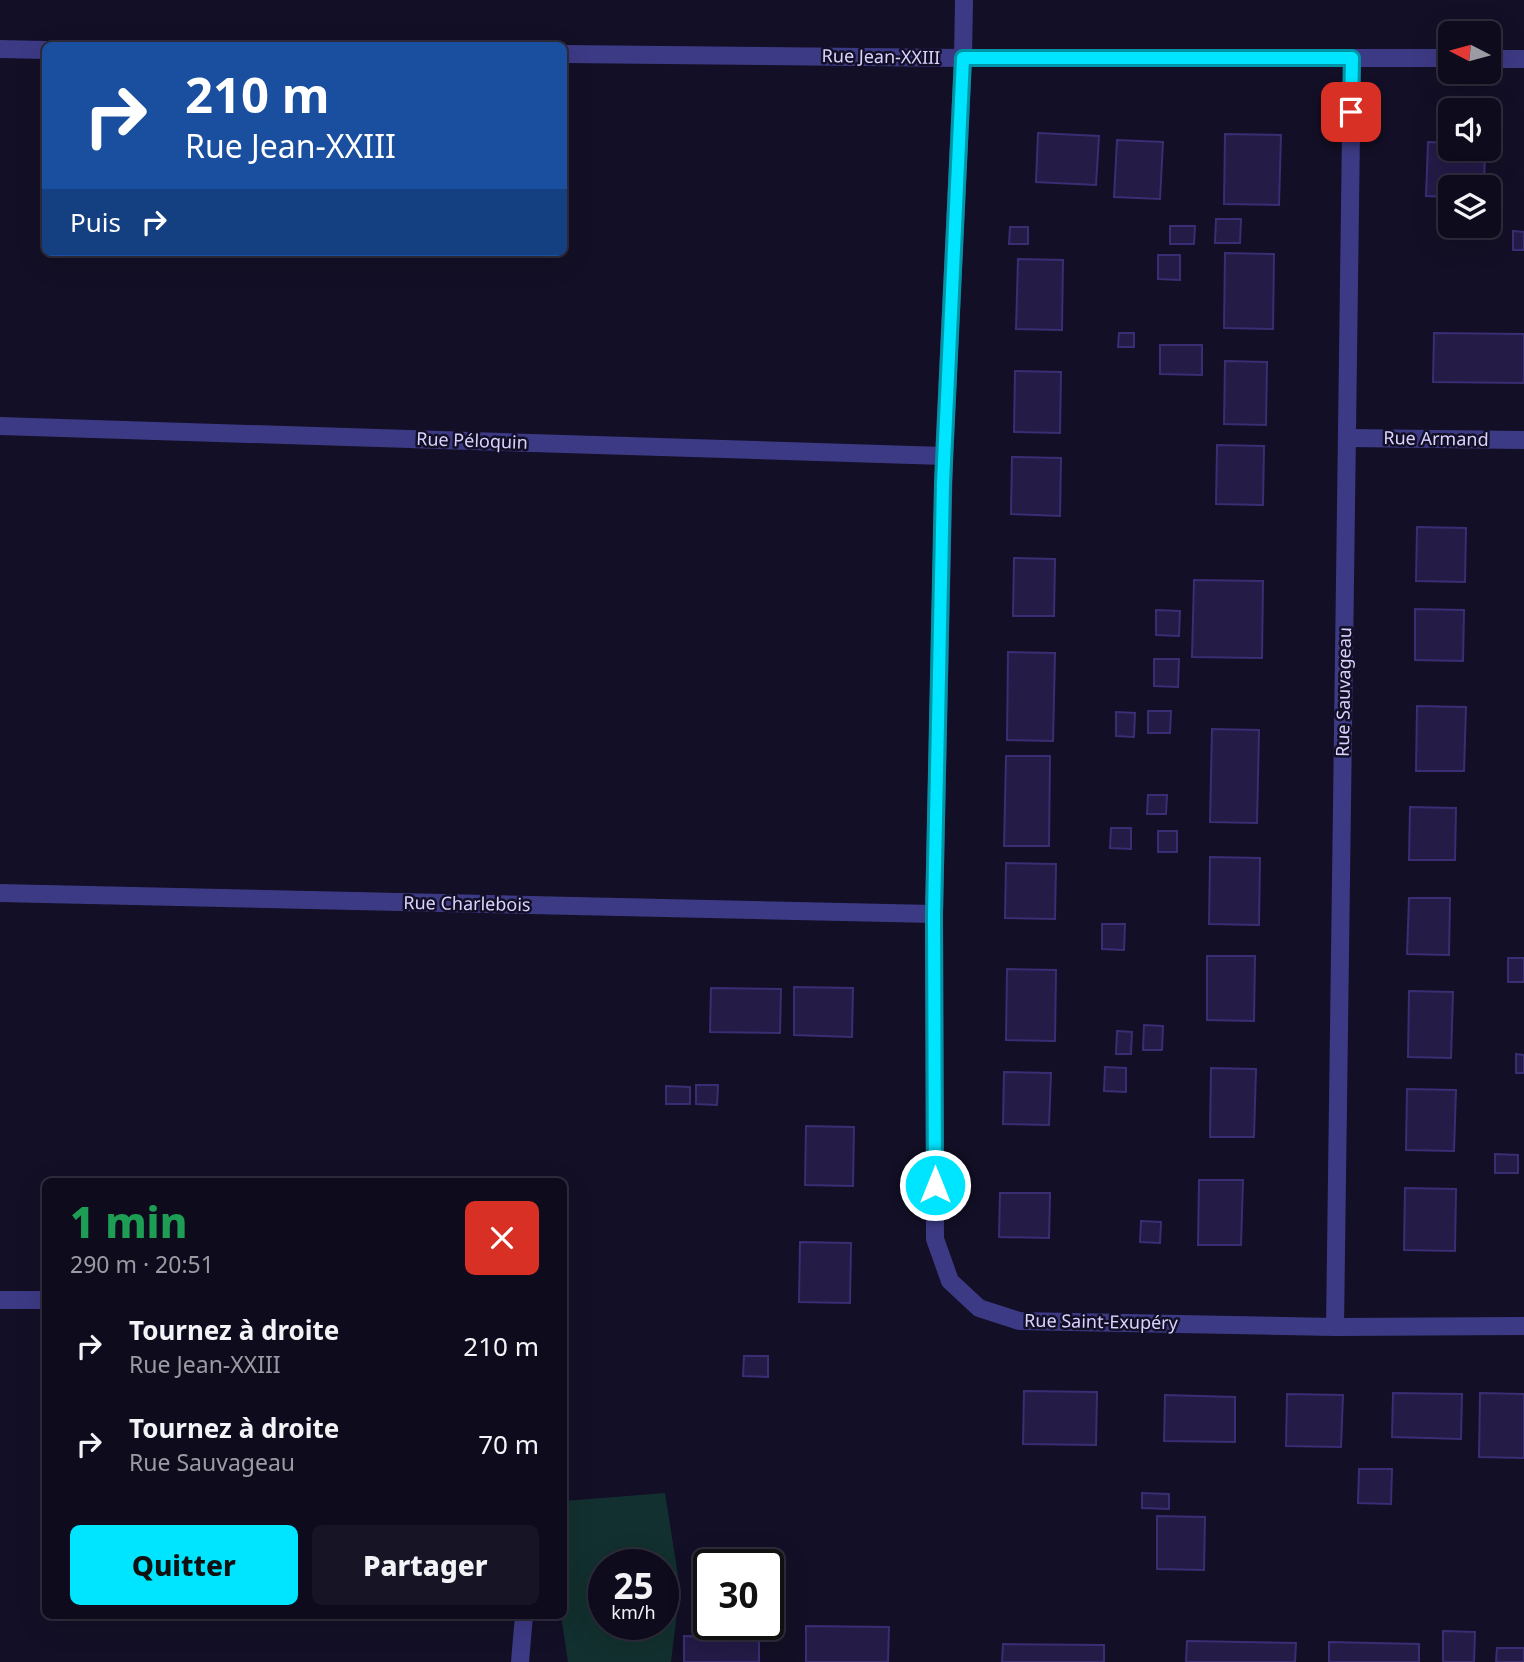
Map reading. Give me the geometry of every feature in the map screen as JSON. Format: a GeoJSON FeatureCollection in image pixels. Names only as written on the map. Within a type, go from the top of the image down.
{"type":"FeatureCollection","features":[{"type":"Feature","properties":{"kind":"street","name":"Rue Saint-Exupéry"},"geometry":{"type":"LineString","coordinates":[[964,0],[944,456],[934,914],[935,1239],[950,1280],[979,1308],[1019,1321],[1335,1327],[1524,1326]]}},
{"type":"Feature","properties":{"kind":"street"},"geometry":{"type":"LineString","coordinates":[[0,49],[42,50]]}},
{"type":"Feature","properties":{"kind":"street","name":"Rue Jean-XXIII"},"geometry":{"type":"LineString","coordinates":[[567,54],[963,58],[1438,58]]}},
{"type":"Feature","properties":{"kind":"street","name":"Rue Sauvageau"},"geometry":{"type":"LineString","coordinates":[[1335,1327],[1352,58]]}},
{"type":"Feature","properties":{"kind":"street"},"geometry":{"type":"LineString","coordinates":[[1502,59],[1524,59]]}},
{"type":"Feature","properties":{"kind":"street","name":"Rue Péloquin"},"geometry":{"type":"LineString","coordinates":[[0,426],[944,456]]}},
{"type":"Feature","properties":{"kind":"street","name":"Rue Armand"},"geometry":{"type":"LineString","coordinates":[[1347,438],[1524,440]]}},
{"type":"Feature","properties":{"kind":"street","name":"Rue Charlebois"},"geometry":{"type":"LineString","coordinates":[[0,893],[934,914]]}},
{"type":"Feature","properties":{"kind":"street"},"geometry":{"type":"LineString","coordinates":[[0,1300],[42,1300]]}},
{"type":"Feature","properties":{"kind":"street"},"geometry":{"type":"LineString","coordinates":[[520,1662],[524,1619]]}},
{"type":"Feature","properties":{"kind":"green space"},"geometry":{"type":"Polygon","coordinates":[[[665,1493],[674,1549],[588,1549],[588,1640],[674,1640],[671,1662],[568,1662],[562,1619],[567,1619],[567,1501],[665,1493]]]}},
{"type":"Feature","properties":{"kind":"building"},"geometry":{"type":"Polygon","coordinates":[[[1038,133],[1099,136],[1096,185],[1036,182],[1038,133]]]}},
{"type":"Feature","properties":{"kind":"building"},"geometry":{"type":"Polygon","coordinates":[[[1225,134],[1281,135],[1279,205],[1224,204],[1225,134]]]}},
{"type":"Feature","properties":{"kind":"building"},"geometry":{"type":"Polygon","coordinates":[[[1117,140],[1163,142],[1160,199],[1114,197],[1117,140]]]}},
{"type":"Feature","properties":{"kind":"building"},"geometry":{"type":"Polygon","coordinates":[[[1428,142],[1438,142],[1438,161],[1485,161],[1484,175],[1438,175],[1438,196],[1426,196],[1428,142]]]}},
{"type":"Feature","properties":{"kind":"building"},"geometry":{"type":"Polygon","coordinates":[[[1216,219],[1241,219],[1240,243],[1215,243],[1216,219]]]}},
{"type":"Feature","properties":{"kind":"building"},"geometry":{"type":"Polygon","coordinates":[[[1170,226],[1195,226],[1194,244],[1170,244],[1170,226]]]}},
{"type":"Feature","properties":{"kind":"building"},"geometry":{"type":"Polygon","coordinates":[[[1010,227],[1028,227],[1028,244],[1009,244],[1010,227]]]}},
{"type":"Feature","properties":{"kind":"building"},"geometry":{"type":"Polygon","coordinates":[[[1513,231],[1524,232],[1524,250],[1513,250],[1513,231]]]}},
{"type":"Feature","properties":{"kind":"building"},"geometry":{"type":"Polygon","coordinates":[[[1225,253],[1274,254],[1273,329],[1224,328],[1225,253]]]}},
{"type":"Feature","properties":{"kind":"building"},"geometry":{"type":"Polygon","coordinates":[[[1158,255],[1180,255],[1180,280],[1158,279],[1158,255]]]}},
{"type":"Feature","properties":{"kind":"building"},"geometry":{"type":"Polygon","coordinates":[[[1018,259],[1063,260],[1062,330],[1016,329],[1018,259]]]}},
{"type":"Feature","properties":{"kind":"building"},"geometry":{"type":"Polygon","coordinates":[[[1119,333],[1134,333],[1134,347],[1118,347],[1119,333]]]}},
{"type":"Feature","properties":{"kind":"building"},"geometry":{"type":"Polygon","coordinates":[[[1434,333],[1524,334],[1524,383],[1433,382],[1434,333]]]}},
{"type":"Feature","properties":{"kind":"building"},"geometry":{"type":"Polygon","coordinates":[[[1160,345],[1202,345],[1202,375],[1160,374],[1160,345]]]}},
{"type":"Feature","properties":{"kind":"building"},"geometry":{"type":"Polygon","coordinates":[[[1225,361],[1267,362],[1266,425],[1224,424],[1225,361]]]}},
{"type":"Feature","properties":{"kind":"building"},"geometry":{"type":"Polygon","coordinates":[[[1015,371],[1061,372],[1060,433],[1014,432],[1015,371]]]}},
{"type":"Feature","properties":{"kind":"building"},"geometry":{"type":"Polygon","coordinates":[[[1217,445],[1264,446],[1263,505],[1216,504],[1217,445]]]}},
{"type":"Feature","properties":{"kind":"building"},"geometry":{"type":"Polygon","coordinates":[[[1012,457],[1061,458],[1060,516],[1011,514],[1012,457]]]}},
{"type":"Feature","properties":{"kind":"building"},"geometry":{"type":"Polygon","coordinates":[[[1417,527],[1466,528],[1465,582],[1416,581],[1417,527]]]}},
{"type":"Feature","properties":{"kind":"building"},"geometry":{"type":"Polygon","coordinates":[[[1014,558],[1055,559],[1054,616],[1013,616],[1014,558]]]}},
{"type":"Feature","properties":{"kind":"building"},"geometry":{"type":"Polygon","coordinates":[[[1194,580],[1263,581],[1262,658],[1192,657],[1194,580]]]}},
{"type":"Feature","properties":{"kind":"building"},"geometry":{"type":"Polygon","coordinates":[[[1415,609],[1464,610],[1463,661],[1415,660],[1415,609]]]}},
{"type":"Feature","properties":{"kind":"building"},"geometry":{"type":"Polygon","coordinates":[[[1156,610],[1180,611],[1179,636],[1156,635],[1156,610]]]}},
{"type":"Feature","properties":{"kind":"building"},"geometry":{"type":"Polygon","coordinates":[[[1008,652],[1055,653],[1053,741],[1007,740],[1008,652]]]}},
{"type":"Feature","properties":{"kind":"building"},"geometry":{"type":"Polygon","coordinates":[[[1154,659],[1179,659],[1178,687],[1154,686],[1154,659]]]}},
{"type":"Feature","properties":{"kind":"building"},"geometry":{"type":"Polygon","coordinates":[[[1417,706],[1466,707],[1464,771],[1416,771],[1417,706]]]}},
{"type":"Feature","properties":{"kind":"building"},"geometry":{"type":"Polygon","coordinates":[[[1148,711],[1171,711],[1170,733],[1148,733],[1148,711]]]}},
{"type":"Feature","properties":{"kind":"building"},"geometry":{"type":"Polygon","coordinates":[[[1116,712],[1135,713],[1134,737],[1116,736],[1116,712]]]}},
{"type":"Feature","properties":{"kind":"building"},"geometry":{"type":"Polygon","coordinates":[[[1212,729],[1259,730],[1257,823],[1210,822],[1212,729]]]}},
{"type":"Feature","properties":{"kind":"building"},"geometry":{"type":"Polygon","coordinates":[[[1006,756],[1050,756],[1049,846],[1004,846],[1006,756]]]}},
{"type":"Feature","properties":{"kind":"building"},"geometry":{"type":"Polygon","coordinates":[[[1148,795],[1167,795],[1166,814],[1147,814],[1148,795]]]}},
{"type":"Feature","properties":{"kind":"building"},"geometry":{"type":"Polygon","coordinates":[[[1410,807],[1456,808],[1455,860],[1409,860],[1410,807]]]}},
{"type":"Feature","properties":{"kind":"building"},"geometry":{"type":"Polygon","coordinates":[[[1111,828],[1131,828],[1131,849],[1110,848],[1111,828]]]}},
{"type":"Feature","properties":{"kind":"building"},"geometry":{"type":"Polygon","coordinates":[[[1158,831],[1177,831],[1177,852],[1158,852],[1158,831]]]}},
{"type":"Feature","properties":{"kind":"building"},"geometry":{"type":"Polygon","coordinates":[[[1210,857],[1260,858],[1259,925],[1209,924],[1210,857]]]}},
{"type":"Feature","properties":{"kind":"building"},"geometry":{"type":"Polygon","coordinates":[[[1006,863],[1056,864],[1055,919],[1005,918],[1006,863]]]}},
{"type":"Feature","properties":{"kind":"building"},"geometry":{"type":"Polygon","coordinates":[[[1409,898],[1450,898],[1449,955],[1407,954],[1409,898]]]}},
{"type":"Feature","properties":{"kind":"building"},"geometry":{"type":"Polygon","coordinates":[[[1102,924],[1125,924],[1124,950],[1102,949],[1102,924]]]}},
{"type":"Feature","properties":{"kind":"building"},"geometry":{"type":"Polygon","coordinates":[[[1207,956],[1255,956],[1254,1021],[1207,1020],[1207,956]]]}},
{"type":"Feature","properties":{"kind":"building"},"geometry":{"type":"Polygon","coordinates":[[[1508,958],[1524,958],[1524,982],[1508,982],[1508,958]]]}},
{"type":"Feature","properties":{"kind":"building"},"geometry":{"type":"Polygon","coordinates":[[[1007,969],[1056,970],[1055,1041],[1006,1040],[1007,969]]]}},
{"type":"Feature","properties":{"kind":"building"},"geometry":{"type":"Polygon","coordinates":[[[794,987],[853,988],[852,1037],[794,1035],[794,987]]]}},
{"type":"Feature","properties":{"kind":"building"},"geometry":{"type":"Polygon","coordinates":[[[711,988],[781,989],[780,1033],[710,1032],[711,988]]]}},
{"type":"Feature","properties":{"kind":"building"},"geometry":{"type":"Polygon","coordinates":[[[1409,991],[1453,992],[1451,1058],[1408,1057],[1409,991]]]}},
{"type":"Feature","properties":{"kind":"building"},"geometry":{"type":"Polygon","coordinates":[[[1144,1025],[1163,1026],[1162,1050],[1143,1050],[1144,1025]]]}},
{"type":"Feature","properties":{"kind":"building"},"geometry":{"type":"Polygon","coordinates":[[[1117,1031],[1132,1032],[1131,1054],[1116,1054],[1117,1031]]]}},
{"type":"Feature","properties":{"kind":"building"},"geometry":{"type":"Polygon","coordinates":[[[1516,1054],[1524,1055],[1524,1073],[1516,1073],[1516,1054]]]}},
{"type":"Feature","properties":{"kind":"building"},"geometry":{"type":"Polygon","coordinates":[[[1105,1067],[1126,1068],[1126,1092],[1104,1091],[1105,1067]]]}},
{"type":"Feature","properties":{"kind":"building"},"geometry":{"type":"Polygon","coordinates":[[[1211,1068],[1256,1069],[1254,1137],[1210,1137],[1211,1068]]]}},
{"type":"Feature","properties":{"kind":"building"},"geometry":{"type":"Polygon","coordinates":[[[1004,1072],[1051,1073],[1049,1125],[1003,1124],[1004,1072]]]}},
{"type":"Feature","properties":{"kind":"building"},"geometry":{"type":"Polygon","coordinates":[[[696,1085],[718,1085],[717,1105],[696,1104],[696,1085]]]}},
{"type":"Feature","properties":{"kind":"building"},"geometry":{"type":"Polygon","coordinates":[[[666,1086],[690,1087],[690,1104],[666,1104],[666,1086]]]}},
{"type":"Feature","properties":{"kind":"building"},"geometry":{"type":"Polygon","coordinates":[[[1407,1089],[1456,1090],[1454,1151],[1406,1150],[1407,1089]]]}},
{"type":"Feature","properties":{"kind":"building"},"geometry":{"type":"Polygon","coordinates":[[[806,1126],[854,1127],[853,1186],[805,1185],[806,1126]]]}},
{"type":"Feature","properties":{"kind":"building"},"geometry":{"type":"Polygon","coordinates":[[[1495,1154],[1518,1155],[1518,1173],[1495,1173],[1495,1154]]]}},
{"type":"Feature","properties":{"kind":"building"},"geometry":{"type":"Polygon","coordinates":[[[1199,1180],[1243,1180],[1241,1245],[1198,1245],[1199,1180]]]}},
{"type":"Feature","properties":{"kind":"building"},"geometry":{"type":"Polygon","coordinates":[[[1405,1188],[1456,1189],[1455,1251],[1404,1250],[1405,1188]]]}},
{"type":"Feature","properties":{"kind":"building"},"geometry":{"type":"Polygon","coordinates":[[[1000,1193],[1050,1193],[1049,1238],[999,1237],[1000,1193]]]}},
{"type":"Feature","properties":{"kind":"building"},"geometry":{"type":"Polygon","coordinates":[[[1141,1221],[1161,1222],[1160,1243],[1140,1242],[1141,1221]]]}},
{"type":"Feature","properties":{"kind":"building"},"geometry":{"type":"Polygon","coordinates":[[[800,1242],[851,1243],[850,1303],[799,1302],[800,1242]]]}},
{"type":"Feature","properties":{"kind":"building"},"geometry":{"type":"Polygon","coordinates":[[[744,1356],[768,1356],[768,1377],[743,1376],[744,1356]]]}},
{"type":"Feature","properties":{"kind":"building"},"geometry":{"type":"Polygon","coordinates":[[[1024,1391],[1097,1392],[1096,1445],[1023,1444],[1024,1391]]]}},
{"type":"Feature","properties":{"kind":"building"},"geometry":{"type":"Polygon","coordinates":[[[1393,1393],[1462,1394],[1461,1439],[1392,1437],[1393,1393]]]}},
{"type":"Feature","properties":{"kind":"building"},"geometry":{"type":"Polygon","coordinates":[[[1480,1393],[1524,1394],[1524,1458],[1479,1457],[1480,1393]]]}},
{"type":"Feature","properties":{"kind":"building"},"geometry":{"type":"Polygon","coordinates":[[[1287,1394],[1343,1395],[1341,1447],[1286,1446],[1287,1394]]]}},
{"type":"Feature","properties":{"kind":"building"},"geometry":{"type":"Polygon","coordinates":[[[1165,1395],[1235,1397],[1235,1442],[1164,1441],[1165,1395]]]}},
{"type":"Feature","properties":{"kind":"building"},"geometry":{"type":"Polygon","coordinates":[[[1359,1469],[1392,1469],[1391,1504],[1358,1503],[1359,1469]]]}},
{"type":"Feature","properties":{"kind":"building"},"geometry":{"type":"Polygon","coordinates":[[[1142,1493],[1169,1494],[1169,1509],[1142,1508],[1142,1493]]]}},
{"type":"Feature","properties":{"kind":"building"},"geometry":{"type":"Polygon","coordinates":[[[1157,1516],[1205,1517],[1204,1570],[1157,1569],[1157,1516]]]}},
{"type":"Feature","properties":{"kind":"building"},"geometry":{"type":"Polygon","coordinates":[[[806,1626],[889,1627],[888,1662],[806,1662],[806,1626]]]}},
{"type":"Feature","properties":{"kind":"building"},"geometry":{"type":"Polygon","coordinates":[[[1443,1631],[1475,1632],[1474,1662],[1443,1662],[1443,1631]]]}},
{"type":"Feature","properties":{"kind":"building"},"geometry":{"type":"Polygon","coordinates":[[[684,1636],[693,1636],[693,1640],[759,1640],[759,1662],[684,1662],[684,1636]]]}},
{"type":"Feature","properties":{"kind":"building"},"geometry":{"type":"Polygon","coordinates":[[[1187,1641],[1296,1643],[1295,1662],[1186,1662],[1187,1641]]]}},
{"type":"Feature","properties":{"kind":"building"},"geometry":{"type":"Polygon","coordinates":[[[1329,1642],[1419,1644],[1419,1662],[1329,1662],[1329,1642]]]}},
{"type":"Feature","properties":{"kind":"building"},"geometry":{"type":"Polygon","coordinates":[[[1003,1644],[1104,1645],[1104,1662],[1002,1662],[1003,1644]]]}},
{"type":"Feature","properties":{"kind":"building"},"geometry":{"type":"Polygon","coordinates":[[[1497,1648],[1524,1648],[1524,1662],[1496,1662],[1497,1648]]]}},
{"type":"Feature","properties":{"kind":"route"},"geometry":{"type":"LineString","coordinates":[[935,1185],[934,914],[943,483],[963,58],[1352,58],[1351,112]]}}]}
